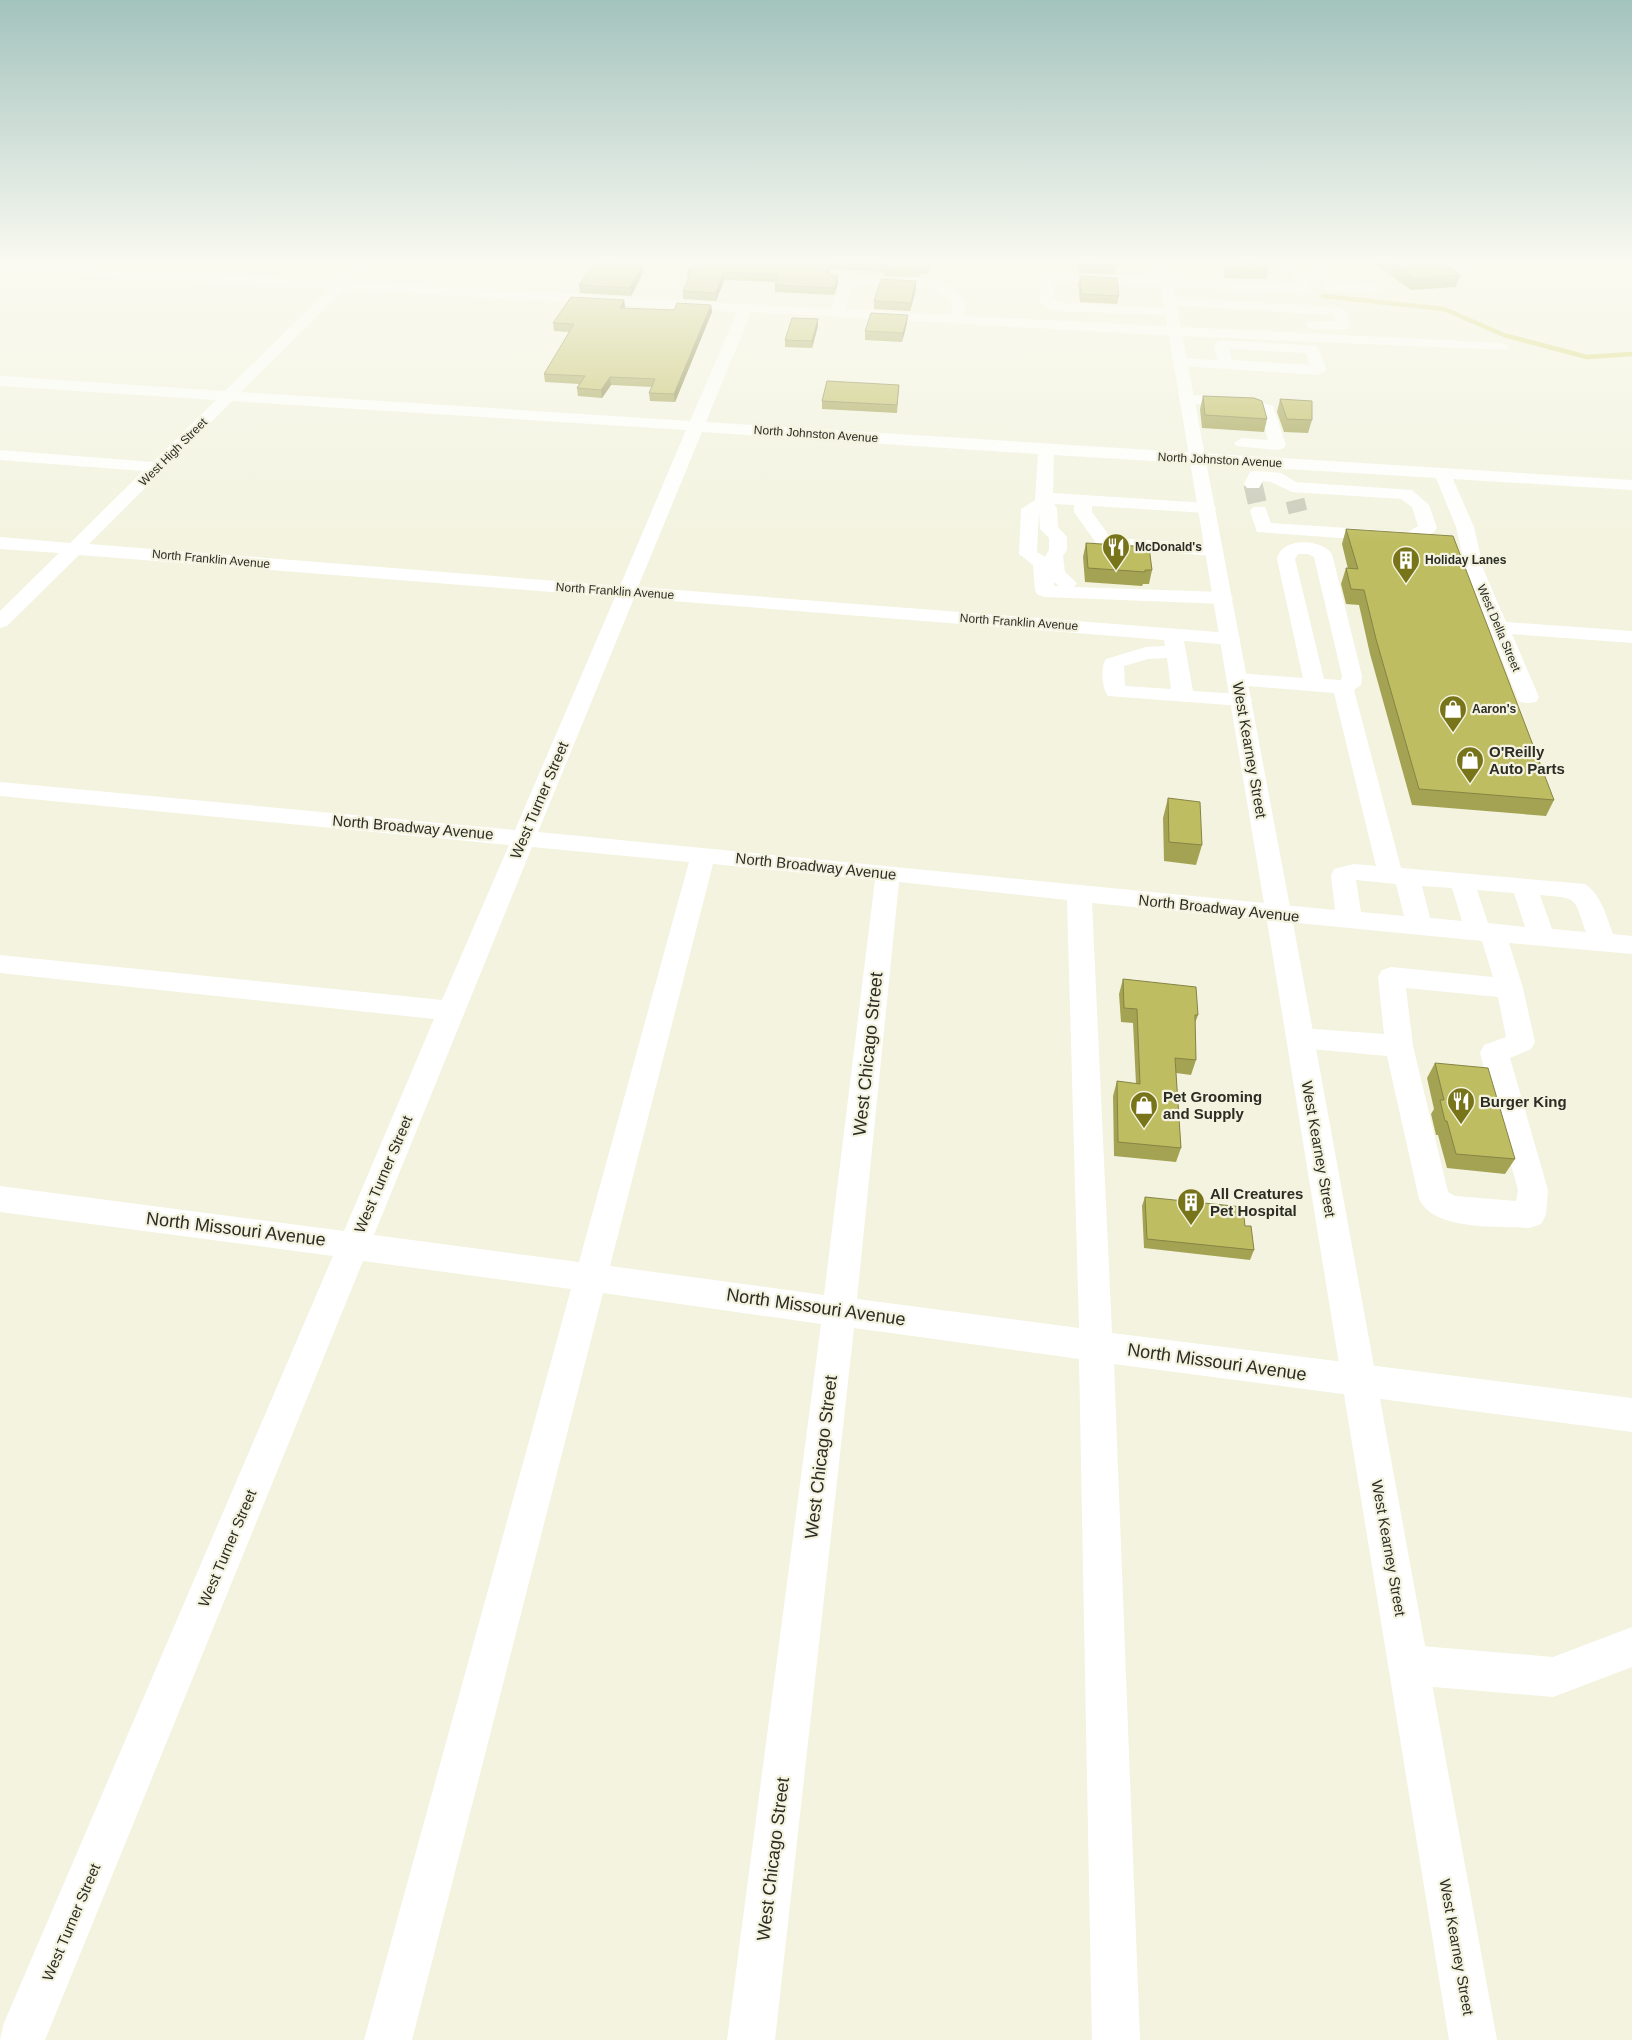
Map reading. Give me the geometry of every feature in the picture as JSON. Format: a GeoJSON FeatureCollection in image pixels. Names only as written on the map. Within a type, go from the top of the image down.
{"type":"FeatureCollection","features":[{"type":"Feature","properties":{"kind":"street","name":"West High Street"},"geometry":{"type":"LineString","coordinates":[[0,622],[272,354]]}},
{"type":"Feature","properties":{"kind":"street","name":"West Turner Street"},"geometry":{"type":"LineString","coordinates":[[21,2040],[726,354]]}},
{"type":"Feature","properties":{"kind":"street","name":"West Kearney Street"},"geometry":{"type":"LineString","coordinates":[[1179,354],[1188,400],[1207,446],[1207,508],[1214,550],[1279,914],[1473,2040]]}},
{"type":"Feature","properties":{"kind":"street"},"geometry":{"type":"LineString","coordinates":[[1223,354],[1225,365]]}},
{"type":"Feature","properties":{"kind":"street"},"geometry":{"type":"LineString","coordinates":[[1181,362],[1319,370],[1314,354]]}},
{"type":"Feature","properties":{"kind":"street","name":"North Johnston Avenue"},"geometry":{"type":"LineString","coordinates":[[0,380],[1046,449],[1207,446],[1256,462],[1632,485]]}},
{"type":"Feature","properties":{"kind":"street"},"geometry":{"type":"LineString","coordinates":[[1188,400],[1267,409],[1278,445],[1248,439],[1207,446]]}},
{"type":"Feature","properties":{"kind":"street"},"geometry":{"type":"LineString","coordinates":[[1248,439],[1256,462]]}},
{"type":"Feature","properties":{"kind":"street"},"geometry":{"type":"LineString","coordinates":[[1046,449],[1044,500],[1048,508],[1049,530],[1058,537],[1058,550],[1054,556],[1056,574],[1061,580],[1074,585],[1157,590],[1170,595]]}},
{"type":"Feature","properties":{"kind":"street"},"geometry":{"type":"LineString","coordinates":[[0,455],[158,467]]}},
{"type":"Feature","properties":{"kind":"street"},"geometry":{"type":"LineString","coordinates":[[1397,471],[1406,494],[1420,505],[1425,520]]}},
{"type":"Feature","properties":{"kind":"street","name":"West Della Street"},"geometry":{"type":"LineString","coordinates":[[1442,473],[1465,527],[1475,571],[1528,697]]}},
{"type":"Feature","properties":{"kind":"street"},"geometry":{"type":"LineString","coordinates":[[1253,484],[1256,476],[1275,477],[1295,500],[1300,519],[1425,520]]}},
{"type":"Feature","properties":{"kind":"street"},"geometry":{"type":"LineString","coordinates":[[1295,500],[1406,494]]}},
{"type":"Feature","properties":{"kind":"street"},"geometry":{"type":"LineString","coordinates":[[1046,624],[1042,564],[1028,554],[1030,509],[1044,500],[1083,500],[1207,508]]}},
{"type":"Feature","properties":{"kind":"street"},"geometry":{"type":"LineString","coordinates":[[1083,500],[1083,512],[1105,543],[1214,550]]}},
{"type":"Feature","properties":{"kind":"street"},"geometry":{"type":"LineString","coordinates":[[1259,510],[1263,528],[1411,538],[1425,520]]}},
{"type":"Feature","properties":{"kind":"street","name":"North Franklin Avenue"},"geometry":{"type":"LineString","coordinates":[[0,543],[1046,624],[1174,643],[1230,639]]}},
{"type":"Feature","properties":{"kind":"street"},"geometry":{"type":"LineString","coordinates":[[1178,696],[1174,643],[1113,663],[1115,686],[1165,690],[1178,696],[1316,685],[1343,687],[1350,685],[1352,676],[1323,554],[1318,551],[1301,548],[1292,549],[1287,553],[1286,559],[1316,685]]}},
{"type":"Feature","properties":{"kind":"street"},"geometry":{"type":"LineString","coordinates":[[1045,590],[1158,597],[1170,595],[1223,598]]}},
{"type":"Feature","properties":{"kind":"street"},"geometry":{"type":"LineString","coordinates":[[1498,627],[1632,636]]}},
{"type":"Feature","properties":{"kind":"street"},"geometry":{"type":"LineString","coordinates":[[1343,687],[1399,876],[1419,926]]}},
{"type":"Feature","properties":{"kind":"street","name":"North Broadway Avenue"},"geometry":{"type":"LineString","coordinates":[[0,789],[888,873],[1279,914],[1632,945]]}},
{"type":"Feature","properties":{"kind":"street"},"geometry":{"type":"LineString","coordinates":[[388,2040],[703,855]]}},
{"type":"Feature","properties":{"kind":"street"},"geometry":{"type":"LineString","coordinates":[[1349,920],[1343,875],[1354,872],[1576,890],[1586,897],[1602,942]]}},
{"type":"Feature","properties":{"kind":"street","name":"West Chicago Street"},"geometry":{"type":"LineString","coordinates":[[751,2040],[839,1310],[888,873]]}},
{"type":"Feature","properties":{"kind":"street"},"geometry":{"type":"LineString","coordinates":[[1462,881],[1510,988],[1521,1042],[1494,1053],[1532,1190],[1530,1215],[1450,1209],[1434,1199],[1399,1046],[1391,977],[1510,988]]}},
{"type":"Feature","properties":{"kind":"street"},"geometry":{"type":"LineString","coordinates":[[1524,886],[1542,937]]}},
{"type":"Feature","properties":{"kind":"street"},"geometry":{"type":"LineString","coordinates":[[1079,893],[1096,1345],[1116,2040]]}},
{"type":"Feature","properties":{"kind":"street"},"geometry":{"type":"LineString","coordinates":[[0,964],[452,1010]]}},
{"type":"Feature","properties":{"kind":"street"},"geometry":{"type":"LineString","coordinates":[[1300,1038],[1399,1046]]}},
{"type":"Feature","properties":{"kind":"street","name":"North Missouri Avenue"},"geometry":{"type":"LineString","coordinates":[[0,1199],[354,1244],[1631,1417]]}},
{"type":"Feature","properties":{"kind":"street"},"geometry":{"type":"LineString","coordinates":[[1409,1665],[1553,1677],[1632,1647]]}},
{"type":"Feature","properties":{"kind":"building"},"geometry":{"type":"Polygon","coordinates":[[[556,354],[691,354],[674,394],[649,393],[655,379],[610,377],[601,390],[577,388],[585,376],[544,374],[556,354]]]}},
{"type":"Feature","properties":{"kind":"building"},"geometry":{"type":"Polygon","coordinates":[[[827,381],[899,385],[897,405],[822,401],[827,381]]]}},
{"type":"Feature","properties":{"kind":"building"},"geometry":{"type":"Polygon","coordinates":[[[1203,396],[1254,398],[1262,401],[1267,419],[1205,415],[1203,396]]]}},
{"type":"Feature","properties":{"kind":"building"},"geometry":{"type":"Polygon","coordinates":[[[1280,399],[1312,401],[1312,420],[1287,419],[1280,399]]]}},
{"type":"Feature","properties":{"kind":"building"},"geometry":{"type":"Polygon","coordinates":[[[1346,529],[1453,536],[1554,800],[1419,789],[1364,590],[1351,589],[1346,568],[1358,569],[1346,529]]]}},
{"type":"Feature","properties":{"kind":"building"},"geometry":{"type":"Polygon","coordinates":[[[1086,543],[1149,547],[1152,570],[1145,570],[1145,572],[1088,568],[1086,543]]]}},
{"type":"Feature","properties":{"kind":"building"},"geometry":{"type":"Polygon","coordinates":[[[1168,798],[1200,802],[1202,845],[1169,842],[1168,798]]]}},
{"type":"Feature","properties":{"kind":"building"},"geometry":{"type":"Polygon","coordinates":[[[1123,979],[1196,987],[1198,1015],[1195,1015],[1196,1060],[1175,1058],[1181,1148],[1118,1142],[1117,1081],[1140,1084],[1137,1009],[1124,1008],[1123,979]]]}},
{"type":"Feature","properties":{"kind":"building","name":"Burger King"},"geometry":{"type":"Polygon","coordinates":[[[1435,1063],[1488,1068],[1515,1159],[1456,1154],[1440,1100],[1444,1100],[1435,1063]]]}},
{"type":"Feature","properties":{"kind":"building","name":"All Creatures Pet Hospital"},"geometry":{"type":"Polygon","coordinates":[[[1145,1197],[1243,1207],[1245,1226],[1251,1226],[1254,1250],[1147,1239],[1145,1197]]]}},
{"type":"Feature","properties":{"kind":"waterway"},"geometry":{"type":"LineString","coordinates":[[1576,354],[1587,357],[1629,354]]}},
{"type":"Feature","properties":{"kind":"tunnel"},"geometry":{"type":"LineString","coordinates":[[1253,484],[1259,511]]}},
{"type":"Feature","properties":{"kind":"tunnel"},"geometry":{"type":"LineString","coordinates":[[1295,500],[1298,512]]}},
{"type":"Feature","properties":{"kind":"place","name":"McDonald's"},"geometry":{"type":"Point","coordinates":[1116,571]}},
{"type":"Feature","properties":{"kind":"place","name":"Holiday Lanes"},"geometry":{"type":"Point","coordinates":[1406,584]}},
{"type":"Feature","properties":{"kind":"place","name":"Aaron's"},"geometry":{"type":"Point","coordinates":[1453,733]}},
{"type":"Feature","properties":{"kind":"place","name":"O'Reilly Auto Parts"},"geometry":{"type":"Point","coordinates":[1470,784]}},
{"type":"Feature","properties":{"kind":"place","name":"Burger King"},"geometry":{"type":"Point","coordinates":[1461,1125]}},
{"type":"Feature","properties":{"kind":"place","name":"Pet Grooming and Supply"},"geometry":{"type":"Point","coordinates":[1144,1129]}},
{"type":"Feature","properties":{"kind":"place","name":"All Creatures Pet Hospital"},"geometry":{"type":"Point","coordinates":[1191,1226]}}]}
